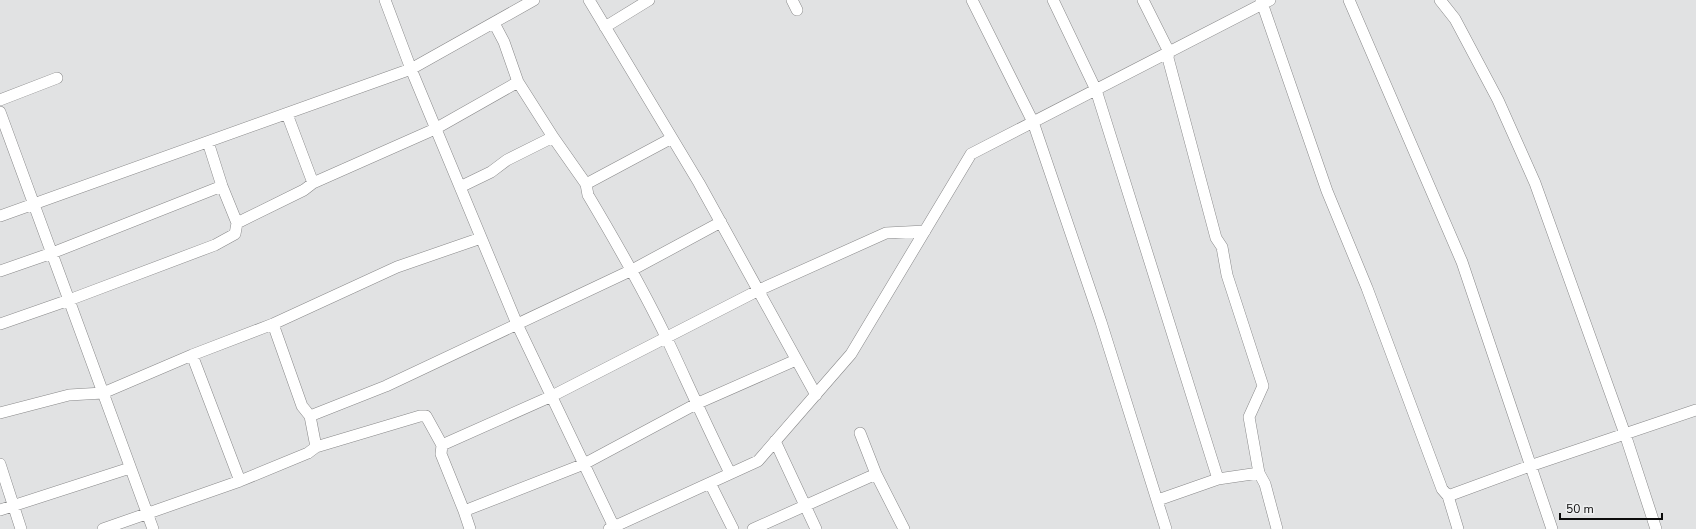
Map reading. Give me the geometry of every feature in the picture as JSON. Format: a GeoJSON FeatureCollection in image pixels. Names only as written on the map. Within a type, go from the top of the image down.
{"type":"FeatureCollection","features":[{"type":"Feature","properties":{"kind":"street"},"geometry":{"type":"LineString","coordinates":[[385,0],[435,128],[517,324],[584,464],[612,528],[632,524],[710,482],[758,461],[851,354],[971,154],[1265,1],[1327,191],[1367,288],[1442,489],[1448,496],[1458,529]]}},
{"type":"Feature","properties":{"kind":"street"},"geometry":{"type":"LineString","coordinates":[[0,216],[411,69],[534,0]]}},
{"type":"Feature","properties":{"kind":"street"},"geometry":{"type":"LineString","coordinates":[[589,0],[721,222],[816,395]]}},
{"type":"Feature","properties":{"kind":"street"},"geometry":{"type":"LineString","coordinates":[[605,27],[649,0]]}},
{"type":"Feature","properties":{"kind":"street"},"geometry":{"type":"LineString","coordinates":[[972,0],[1033,122],[1101,322],[1166,529]]}},
{"type":"Feature","properties":{"kind":"street"},"geometry":{"type":"LineString","coordinates":[[1053,0],[1096,90],[1218,479]]}},
{"type":"Feature","properties":{"kind":"street"},"geometry":{"type":"LineString","coordinates":[[1143,0],[1169,52],[1168,58],[1216,238],[1222,247],[1227,275],[1263,386],[1250,417],[1259,474],[1265,484],[1277,529]]}},
{"type":"Feature","properties":{"kind":"street"},"geometry":{"type":"LineString","coordinates":[[1349,0],[1462,262],[1552,529]]}},
{"type":"Feature","properties":{"kind":"street"},"geometry":{"type":"LineString","coordinates":[[1440,0],[1455,19],[1494,93],[1535,183],[1625,434],[1656,529]]}},
{"type":"Feature","properties":{"kind":"street"},"geometry":{"type":"LineString","coordinates":[[494,23],[504,42],[518,82],[553,137],[586,184],[588,195],[632,270],[730,473]]}},
{"type":"Feature","properties":{"kind":"street"},"geometry":{"type":"LineString","coordinates":[[0,100],[57,78]]}},
{"type":"Feature","properties":{"kind":"street"},"geometry":{"type":"LineString","coordinates":[[236,223],[304,190],[314,183],[435,128],[518,82]]}},
{"type":"Feature","properties":{"kind":"street"},"geometry":{"type":"LineString","coordinates":[[0,112],[153,529]]}},
{"type":"Feature","properties":{"kind":"street"},"geometry":{"type":"LineString","coordinates":[[287,114],[314,183]]}},
{"type":"Feature","properties":{"kind":"street"},"geometry":{"type":"LineString","coordinates":[[460,188],[491,172],[508,160],[553,137]]}},
{"type":"Feature","properties":{"kind":"street"},"geometry":{"type":"LineString","coordinates":[[586,184],[672,138]]}},
{"type":"Feature","properties":{"kind":"street"},"geometry":{"type":"LineString","coordinates":[[0,324],[69,300],[215,245],[234,234],[236,223],[208,142]]}},
{"type":"Feature","properties":{"kind":"street"},"geometry":{"type":"LineString","coordinates":[[0,271],[52,253],[222,186]]}},
{"type":"Feature","properties":{"kind":"street"},"geometry":{"type":"LineString","coordinates":[[310,416],[386,386],[632,270],[721,222]]}},
{"type":"Feature","properties":{"kind":"street"},"geometry":{"type":"LineString","coordinates":[[442,445],[552,396],[759,291],[886,233],[925,231]]}},
{"type":"Feature","properties":{"kind":"street"},"geometry":{"type":"LineString","coordinates":[[0,413],[69,395],[103,393],[192,355],[274,324],[397,267],[481,238]]}},
{"type":"Feature","properties":{"kind":"street"},"geometry":{"type":"LineString","coordinates":[[274,324],[302,406],[310,416],[316,447]]}},
{"type":"Feature","properties":{"kind":"street"},"geometry":{"type":"LineString","coordinates":[[192,355],[240,481]]}},
{"type":"Feature","properties":{"kind":"street"},"geometry":{"type":"LineString","coordinates":[[464,511],[584,464],[696,404],[796,360]]}},
{"type":"Feature","properties":{"kind":"street"},"geometry":{"type":"LineString","coordinates":[[1448,496],[1530,466],[1696,410]]}},
{"type":"Feature","properties":{"kind":"street"},"geometry":{"type":"LineString","coordinates":[[103,529],[148,515],[240,481],[308,453],[316,447],[420,416],[426,416],[442,445],[441,454],[470,529]]}},
{"type":"Feature","properties":{"kind":"street"},"geometry":{"type":"LineString","coordinates":[[860,432],[876,474],[904,529]]}},
{"type":"Feature","properties":{"kind":"street"},"geometry":{"type":"LineString","coordinates":[[775,441],[816,529]]}},
{"type":"Feature","properties":{"kind":"street"},"geometry":{"type":"LineString","coordinates":[[0,464],[22,529]]}},
{"type":"Feature","properties":{"kind":"street"},"geometry":{"type":"LineString","coordinates":[[0,510],[130,468]]}},
{"type":"Feature","properties":{"kind":"street"},"geometry":{"type":"LineString","coordinates":[[753,529],[876,474]]}},
{"type":"Feature","properties":{"kind":"street"},"geometry":{"type":"LineString","coordinates":[[1158,500],[1218,479],[1259,474]]}},
{"type":"Feature","properties":{"kind":"street"},"geometry":{"type":"LineString","coordinates":[[710,482],[733,529]]}}]}
